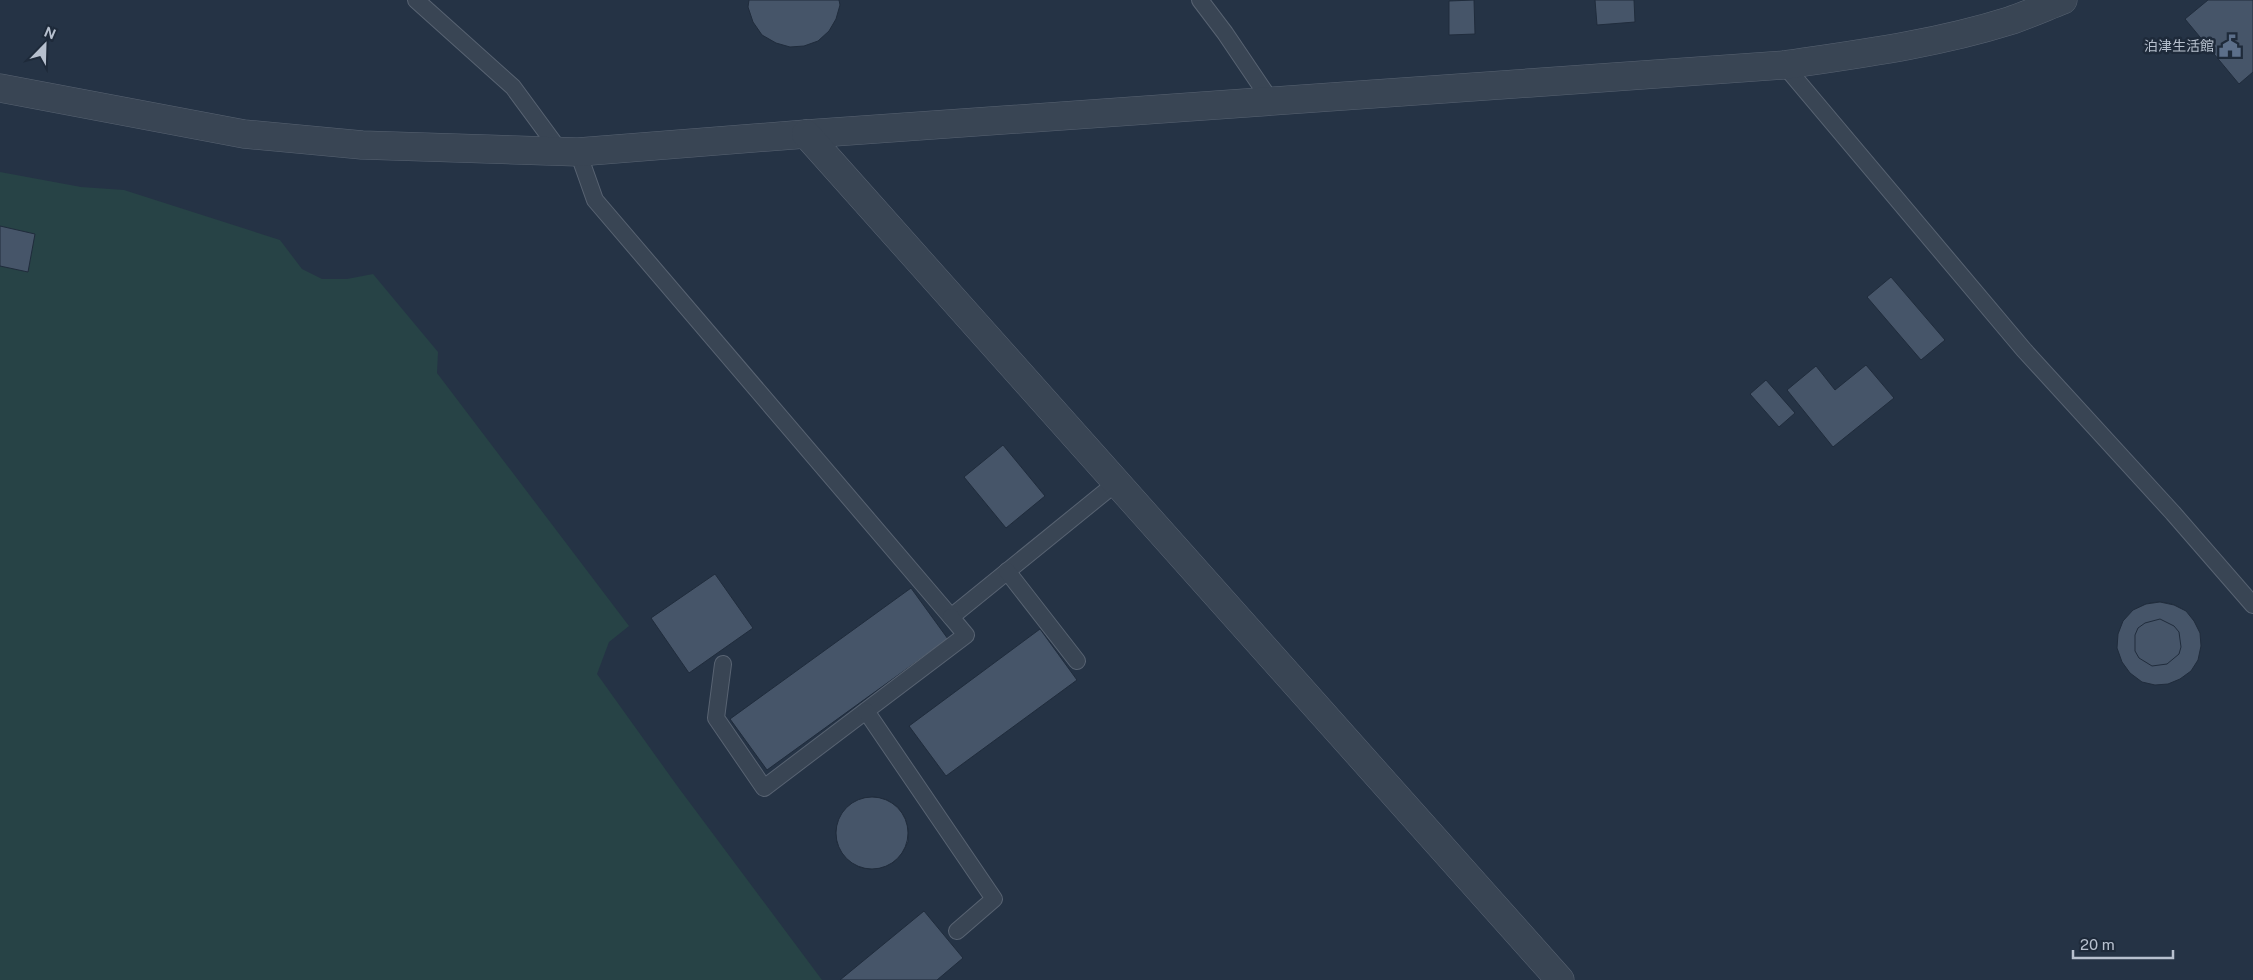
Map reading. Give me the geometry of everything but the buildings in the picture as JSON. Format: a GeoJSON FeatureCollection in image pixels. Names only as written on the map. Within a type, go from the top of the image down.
{"type":"FeatureCollection","features":[{"type":"Feature","properties":{"kind":"street"},"geometry":{"type":"LineString","coordinates":[[0,88],[244,134],[362,145],[569,152],[1784,65],[1885,50],[1952,36],[2010,21],[2062,0]]}},
{"type":"Feature","properties":{"kind":"street"},"geometry":{"type":"LineString","coordinates":[[806,134],[1560,980]]}},
{"type":"Feature","properties":{"kind":"lane"},"geometry":{"type":"LineString","coordinates":[[416,0],[513,87],[569,152],[595,200],[966,636],[764,788],[716,718],[723,664]]}},
{"type":"Feature","properties":{"kind":"lane"},"geometry":{"type":"LineString","coordinates":[[1200,0],[1225,32],[1271,101]]}},
{"type":"Feature","properties":{"kind":"lane"},"geometry":{"type":"LineString","coordinates":[[1784,65],[2024,350],[2173,513],[2253,605]]}},
{"type":"Feature","properties":{"kind":"lane"},"geometry":{"type":"LineString","coordinates":[[951,617],[1116,483]]}},
{"type":"Feature","properties":{"kind":"lane"},"geometry":{"type":"LineString","coordinates":[[1006,572],[1077,661]]}},
{"type":"Feature","properties":{"kind":"lane"},"geometry":{"type":"LineString","coordinates":[[866,711],[994,899],[957,930]]}},
{"type":"Feature","properties":{"kind":"green space"},"geometry":{"type":"Polygon","coordinates":[[[0,172],[81,187],[124,190],[280,240],[302,269],[322,279],[347,279],[373,274],[438,352],[437,373],[629,626],[609,642],[597,674],[678,787],[822,980],[0,980],[0,172]]]}},
{"type":"Feature","properties":{"kind":"place","name":"泊津生活館"},"geometry":{"type":"Point","coordinates":[2230,46]}}]}
